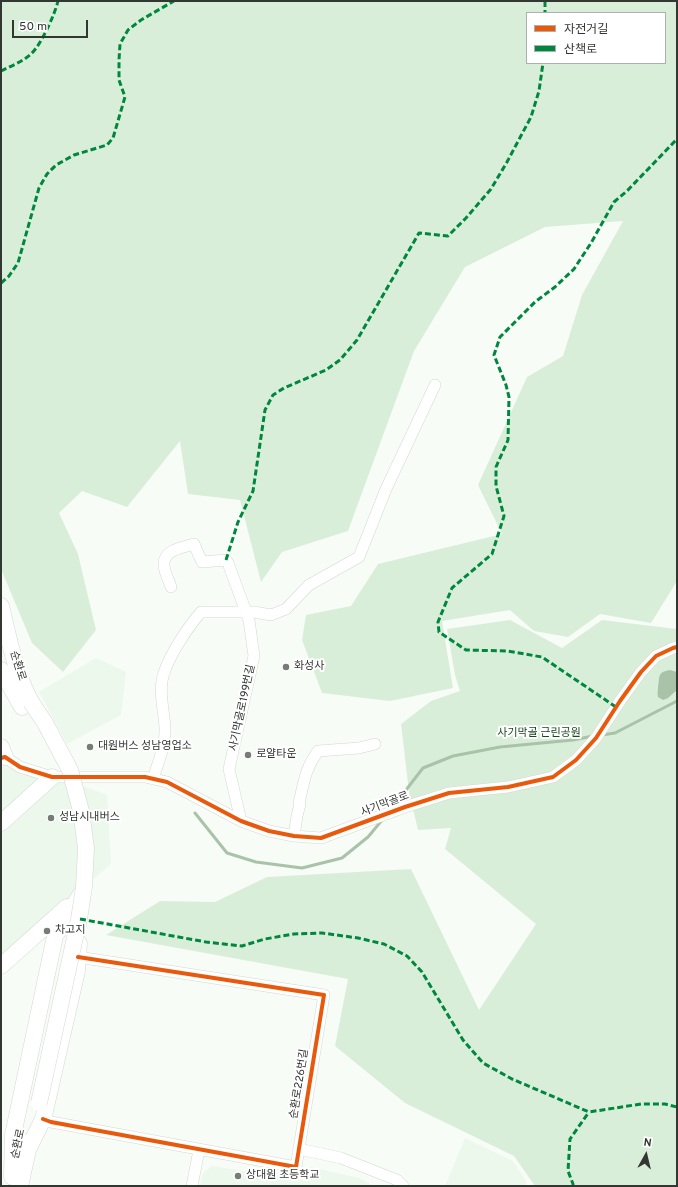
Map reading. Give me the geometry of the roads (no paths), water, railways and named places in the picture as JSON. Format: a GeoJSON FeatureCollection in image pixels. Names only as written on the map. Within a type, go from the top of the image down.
{"type":"FeatureCollection","features":[{"type":"Feature","properties":{"kind":"main road","name":"순환로"},"geometry":{"type":"LineString","coordinates":[[1,606],[16,666],[25,690],[27,704]]}},
{"type":"Feature","properties":{"kind":"main road","name":"순환로"},"geometry":{"type":"LineString","coordinates":[[1,670],[27,704]]}},
{"type":"Feature","properties":{"kind":"main road"},"geometry":{"type":"LineString","coordinates":[[27,704],[48,729],[70,770],[81,812],[86,848],[84,887],[79,919],[34,1102]]}},
{"type":"Feature","properties":{"kind":"main road"},"geometry":{"type":"LineString","coordinates":[[28,1150],[43,1119],[78,957],[83,842],[76,798],[70,776]]}},
{"type":"Feature","properties":{"kind":"main road"},"geometry":{"type":"LineString","coordinates":[[1,823],[52,777]]}},
{"type":"Feature","properties":{"kind":"main road"},"geometry":{"type":"LineString","coordinates":[[1,966],[81,894]]}},
{"type":"Feature","properties":{"kind":"main road"},"geometry":{"type":"LineString","coordinates":[[14,1183],[13,1135],[55,936],[81,894]]}},
{"type":"Feature","properties":{"kind":"main road","name":"순환로"},"geometry":{"type":"LineString","coordinates":[[14,1183],[28,1150],[34,1102]]}},
{"type":"Feature","properties":{"kind":"main road","name":"순환로"},"geometry":{"type":"LineString","coordinates":[[14,1183],[34,1102]]}},
{"type":"Feature","properties":{"kind":"street"},"geometry":{"type":"LineString","coordinates":[[154,779],[164,742],[165,728],[162,708],[162,683],[164,674],[189,626],[201,612],[250,612],[271,615],[286,609],[309,584],[359,557],[386,489],[435,385]]}},
{"type":"Feature","properties":{"kind":"street","name":"사기막골로199번길"},"geometry":{"type":"LineString","coordinates":[[171,587],[164,564],[167,556],[172,550],[194,544],[202,562],[226,560],[250,612],[249,620],[254,656],[229,769],[241,821]]}},
{"type":"Feature","properties":{"kind":"street","name":"사기막골로"},"geometry":{"type":"LineString","coordinates":[[52,777],[145,777],[168,782],[241,821],[269,831],[294,836],[321,838],[404,807],[449,793],[508,787],[553,777],[576,760],[596,738],[641,672],[656,656],[677,647]]}},
{"type":"Feature","properties":{"kind":"street"},"geometry":{"type":"LineString","coordinates":[[294,836],[305,776],[310,763],[318,751],[359,748],[375,744]]}},
{"type":"Feature","properties":{"kind":"street"},"geometry":{"type":"LineString","coordinates":[[2,754],[20,767],[52,777]]}},
{"type":"Feature","properties":{"kind":"street","name":"순환로226번길"},"geometry":{"type":"LineString","coordinates":[[43,1119],[51,1122],[296,1168],[324,994],[78,957]]}},
{"type":"Feature","properties":{"kind":"street"},"geometry":{"type":"LineString","coordinates":[[192,1186],[199,1150]]}},
{"type":"Feature","properties":{"kind":"street"},"geometry":{"type":"LineString","coordinates":[[299,1150],[341,1158],[397,1180],[403,1186]]}},
{"type":"Feature","properties":{"kind":"waterway"},"geometry":{"type":"LineString","coordinates":[[602,735],[615,733],[677,701]]}},
{"type":"Feature","properties":{"kind":"waterway"},"geometry":{"type":"LineString","coordinates":[[392,808],[423,768],[453,756],[500,747],[573,740],[593,736]]}},
{"type":"Feature","properties":{"kind":"waterway"},"geometry":{"type":"LineString","coordinates":[[195,813],[227,853],[256,862],[302,868],[342,858],[368,837],[383,819]]}},
{"type":"Feature","properties":{"kind":"place","name":"화성사"},"geometry":{"type":"Point","coordinates":[286,667]}},
{"type":"Feature","properties":{"kind":"place","name":"대원버스 성남영업소"},"geometry":{"type":"Point","coordinates":[90,747]}},
{"type":"Feature","properties":{"kind":"place","name":"로얄타운"},"geometry":{"type":"Point","coordinates":[248,755]}},
{"type":"Feature","properties":{"kind":"place","name":"성남시내버스"},"geometry":{"type":"Point","coordinates":[51,818]}},
{"type":"Feature","properties":{"kind":"place","name":"차고지"},"geometry":{"type":"Point","coordinates":[47,931]}},
{"type":"Feature","properties":{"kind":"place","name":"상대원 초등학교"},"geometry":{"type":"Point","coordinates":[238,1176]}},
{"type":"Feature","properties":{"kind":"park label","name":"사기막골 근린공원"},"geometry":{"type":"Point","coordinates":[539,734]}}]}
